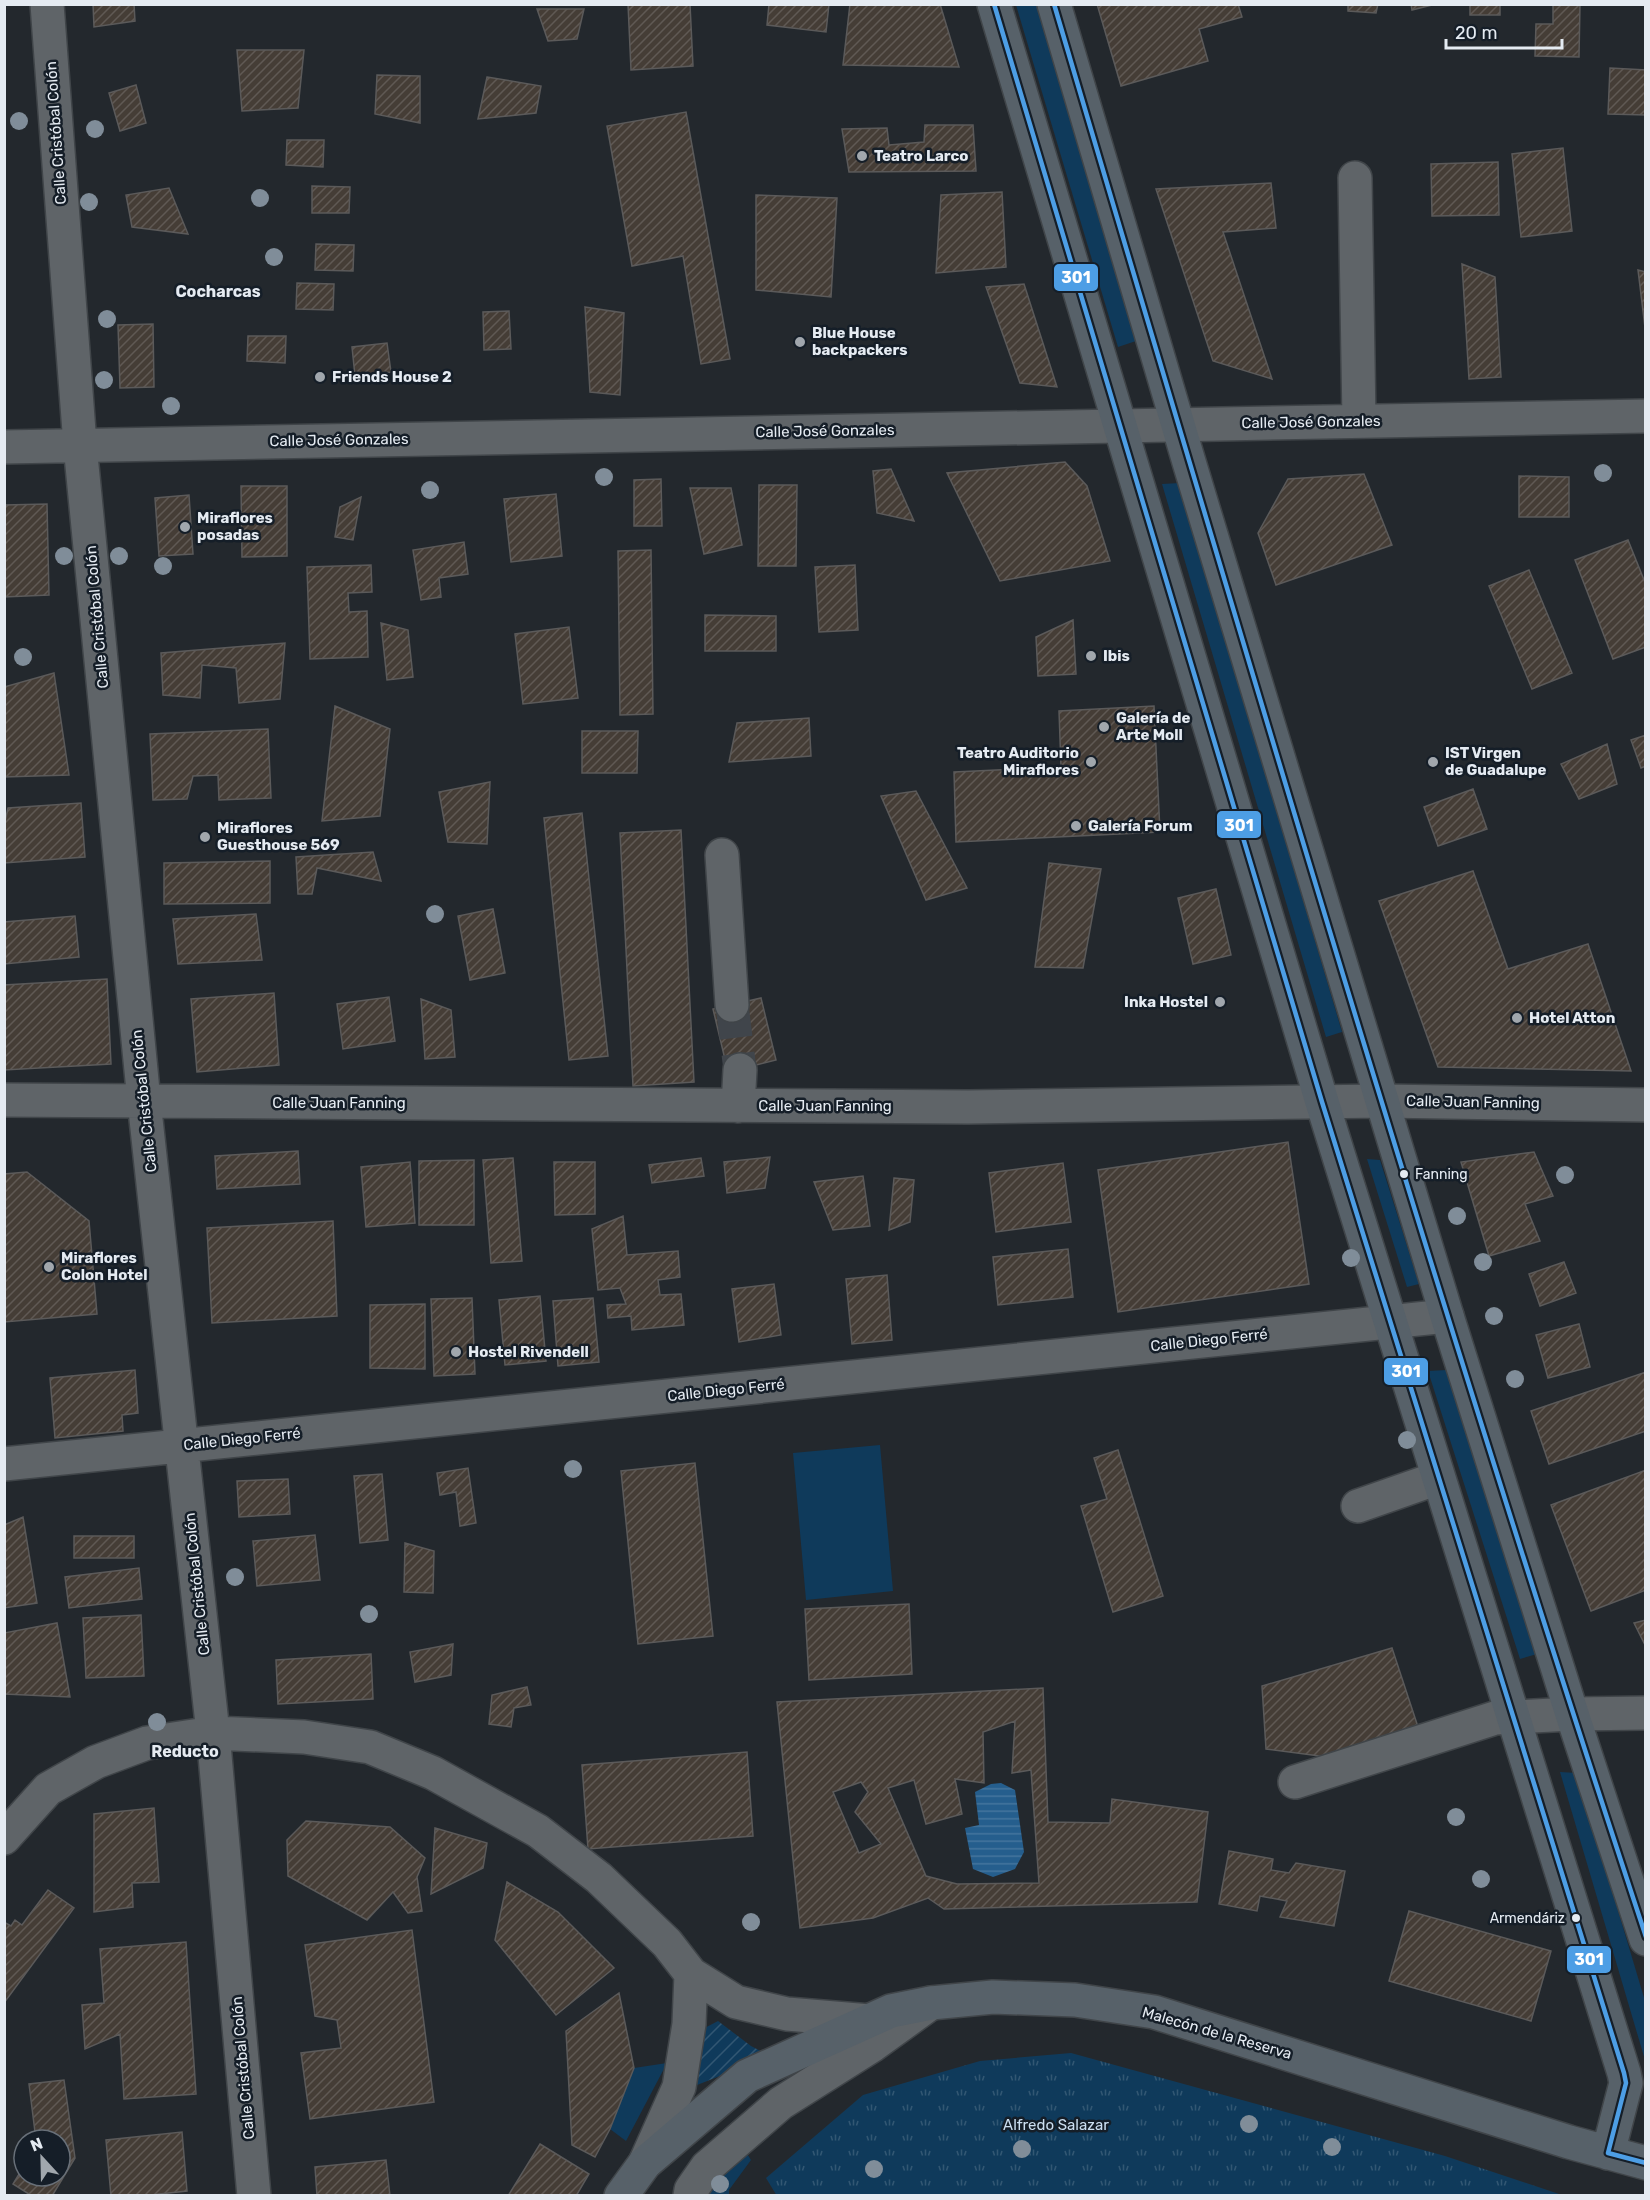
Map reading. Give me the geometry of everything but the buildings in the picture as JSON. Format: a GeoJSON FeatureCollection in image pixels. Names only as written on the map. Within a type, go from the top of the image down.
{"type":"FeatureCollection","features":[{"type":"Feature","properties":{"kind":"main road"},"geometry":{"type":"LineString","coordinates":[[994,4],[1322,1102],[1624,2073],[1626,2083],[1608,2153],[1633,2148],[1646,2139]]}},
{"type":"Feature","properties":{"kind":"main road"},"geometry":{"type":"LineString","coordinates":[[1054,4],[1177,424],[1447,1316],[1572,1714],[1646,1939]]}},
{"type":"Feature","properties":{"kind":"main road","name":"Malecón de la Reserva"},"geometry":{"type":"LineString","coordinates":[[621,2196],[645,2163],[747,2076],[891,2011],[931,2003],[993,1997],[1075,2000],[1154,2012],[1646,2163]]}},
{"type":"Feature","properties":{"kind":"street","name":"Calle Cristóbal Colón"},"geometry":{"type":"LineString","coordinates":[[46,4],[80,445],[144,1101],[213,1733],[254,2196]]}},
{"type":"Feature","properties":{"kind":"street"},"geometry":{"type":"LineString","coordinates":[[1356,178],[1359,421]]}},
{"type":"Feature","properties":{"kind":"street","name":"Calle José Gonzales"},"geometry":{"type":"LineString","coordinates":[[4,447],[1646,416]]}},
{"type":"Feature","properties":{"kind":"street"},"geometry":{"type":"LineString","coordinates":[[722,855],[732,1005]]}},
{"type":"Feature","properties":{"kind":"street"},"geometry":{"type":"LineString","coordinates":[[738,1106],[740,1070]]}},
{"type":"Feature","properties":{"kind":"street","name":"Calle Juan Fanning"},"geometry":{"type":"LineString","coordinates":[[4,1100],[968,1107],[1382,1101],[1646,1105]]}},
{"type":"Feature","properties":{"kind":"street","name":"Calle Diego Ferré"},"geometry":{"type":"LineString","coordinates":[[4,1464],[1447,1316]]}},
{"type":"Feature","properties":{"kind":"street"},"geometry":{"type":"LineString","coordinates":[[1362,1515],[1441,1487]]}},
{"type":"Feature","properties":{"kind":"street"},"geometry":{"type":"LineString","coordinates":[[1295,1782],[1496,1718],[1646,1713]]}},
{"type":"Feature","properties":{"kind":"street"},"geometry":{"type":"LineString","coordinates":[[4,1838],[48,1789],[96,1762],[147,1743],[213,1733],[304,1737],[370,1747],[433,1773],[538,1830],[599,1878],[667,1943],[691,1974],[736,2002],[788,2014],[870,2021]]}},
{"type":"Feature","properties":{"kind":"street"},"geometry":{"type":"LineString","coordinates":[[1623,1868],[1646,1903]]}},
{"type":"Feature","properties":{"kind":"street"},"geometry":{"type":"LineString","coordinates":[[645,2163],[679,2087],[689,2024],[691,1974]]}},
{"type":"Feature","properties":{"kind":"street"},"geometry":{"type":"LineString","coordinates":[[690,2196],[691,2190],[707,2167],[781,2103],[873,2045],[931,2003]]}},
{"type":"Feature","properties":{"kind":"green space"},"geometry":{"type":"Polygon","coordinates":[[[1016,5],[1039,5],[1139,340],[1118,347],[1016,5]]]}},
{"type":"Feature","properties":{"kind":"green space"},"geometry":{"type":"Polygon","coordinates":[[[1180,483],[1342,1032],[1326,1037],[1162,484],[1180,483]]]}},
{"type":"Feature","properties":{"kind":"green space"},"geometry":{"type":"Polygon","coordinates":[[[1367,1159],[1380,1160],[1419,1284],[1407,1287],[1367,1159]]]}},
{"type":"Feature","properties":{"kind":"green space"},"geometry":{"type":"Polygon","coordinates":[[[1447,1370],[1537,1654],[1520,1659],[1428,1371],[1447,1370]]]}},
{"type":"Feature","properties":{"kind":"green space"},"geometry":{"type":"Polygon","coordinates":[[[880,1445],[893,1591],[806,1600],[793,1453],[880,1445]]]}},
{"type":"Feature","properties":{"kind":"green space"},"geometry":{"type":"Polygon","coordinates":[[[1560,1772],[1577,1773],[1645,2001],[1645,2060],[1560,1772]]]}},
{"type":"Feature","properties":{"kind":"green space"},"geometry":{"type":"Polygon","coordinates":[[[718,2021],[751,2046],[770,2056],[692,2087],[699,2031],[718,2021]]]}},
{"type":"Feature","properties":{"kind":"green space","name":"Alfredo Salazar"},"geometry":{"type":"Polygon","coordinates":[[[1071,2053],[1445,2156],[1562,2195],[777,2196],[766,2178],[863,2095],[980,2061],[1071,2053]]]}},
{"type":"Feature","properties":{"kind":"green space"},"geometry":{"type":"Polygon","coordinates":[[[667,2063],[626,2141],[610,2129],[634,2068],[667,2063]]]}},
{"type":"Feature","properties":{"kind":"green space"},"geometry":{"type":"Polygon","coordinates":[[[741,2144],[751,2160],[729,2190],[729,2195],[706,2196],[741,2144]]]}},
{"type":"Feature","properties":{"kind":"shaded area"},"geometry":{"type":"Polygon","coordinates":[[[1001,1783],[1015,1790],[1024,1852],[1015,1869],[993,1877],[973,1869],[965,1828],[979,1825],[975,1792],[991,1784],[1001,1783]]]}},
{"type":"Feature","properties":{"kind":"tunnel"},"geometry":{"type":"LineString","coordinates":[[732,1005],[740,1070]]}},
{"type":"Feature","properties":{"kind":"transit line","name":"301"},"geometry":{"type":"LineString","coordinates":[[994,4],[1322,1102],[1624,2073],[1626,2083],[1608,2153],[1646,2163]]}},
{"type":"Feature","properties":{"kind":"transit line","name":"301"},"geometry":{"type":"LineString","coordinates":[[1054,4],[1416,1215],[1646,1937]]}},
{"type":"Feature","properties":{"kind":"place","name":"Teatro Larco"},"geometry":{"type":"Point","coordinates":[862,156]}},
{"type":"Feature","properties":{"kind":"place","name":"Blue House backpackers"},"geometry":{"type":"Point","coordinates":[800,342]}},
{"type":"Feature","properties":{"kind":"place","name":"Friends House 2"},"geometry":{"type":"Point","coordinates":[320,377]}},
{"type":"Feature","properties":{"kind":"place","name":"Miraflores posadas"},"geometry":{"type":"Point","coordinates":[185,527]}},
{"type":"Feature","properties":{"kind":"place","name":"Ibis"},"geometry":{"type":"Point","coordinates":[1091,656]}},
{"type":"Feature","properties":{"kind":"place","name":"Galería de Arte Moll"},"geometry":{"type":"Point","coordinates":[1104,727]}},
{"type":"Feature","properties":{"kind":"place","name":"Teatro Auditorio Miraflores"},"geometry":{"type":"Point","coordinates":[1091,762]}},
{"type":"Feature","properties":{"kind":"place","name":"IST Virgen de Guadalupe"},"geometry":{"type":"Point","coordinates":[1433,762]}},
{"type":"Feature","properties":{"kind":"place","name":"Galería Forum"},"geometry":{"type":"Point","coordinates":[1076,826]}},
{"type":"Feature","properties":{"kind":"place","name":"Miraflores Guesthouse 569"},"geometry":{"type":"Point","coordinates":[205,837]}},
{"type":"Feature","properties":{"kind":"place","name":"Inka Hostel"},"geometry":{"type":"Point","coordinates":[1220,1002]}},
{"type":"Feature","properties":{"kind":"place","name":"Hotel Atton"},"geometry":{"type":"Point","coordinates":[1517,1018]}},
{"type":"Feature","properties":{"kind":"place","name":"Fanning"},"geometry":{"type":"Point","coordinates":[1404,1174]}},
{"type":"Feature","properties":{"kind":"place","name":"Miraflores Colon Hotel"},"geometry":{"type":"Point","coordinates":[49,1267]}},
{"type":"Feature","properties":{"kind":"place","name":"Hostel Rivendell"},"geometry":{"type":"Point","coordinates":[456,1352]}},
{"type":"Feature","properties":{"kind":"place","name":"Armendáriz"},"geometry":{"type":"Point","coordinates":[1576,1918]}},
{"type":"Feature","properties":{"kind":"district","name":"Cocharcas"},"geometry":{"type":"Point","coordinates":[218,291]}},
{"type":"Feature","properties":{"kind":"district","name":"Reducto"},"geometry":{"type":"Point","coordinates":[185,1751]}}]}
